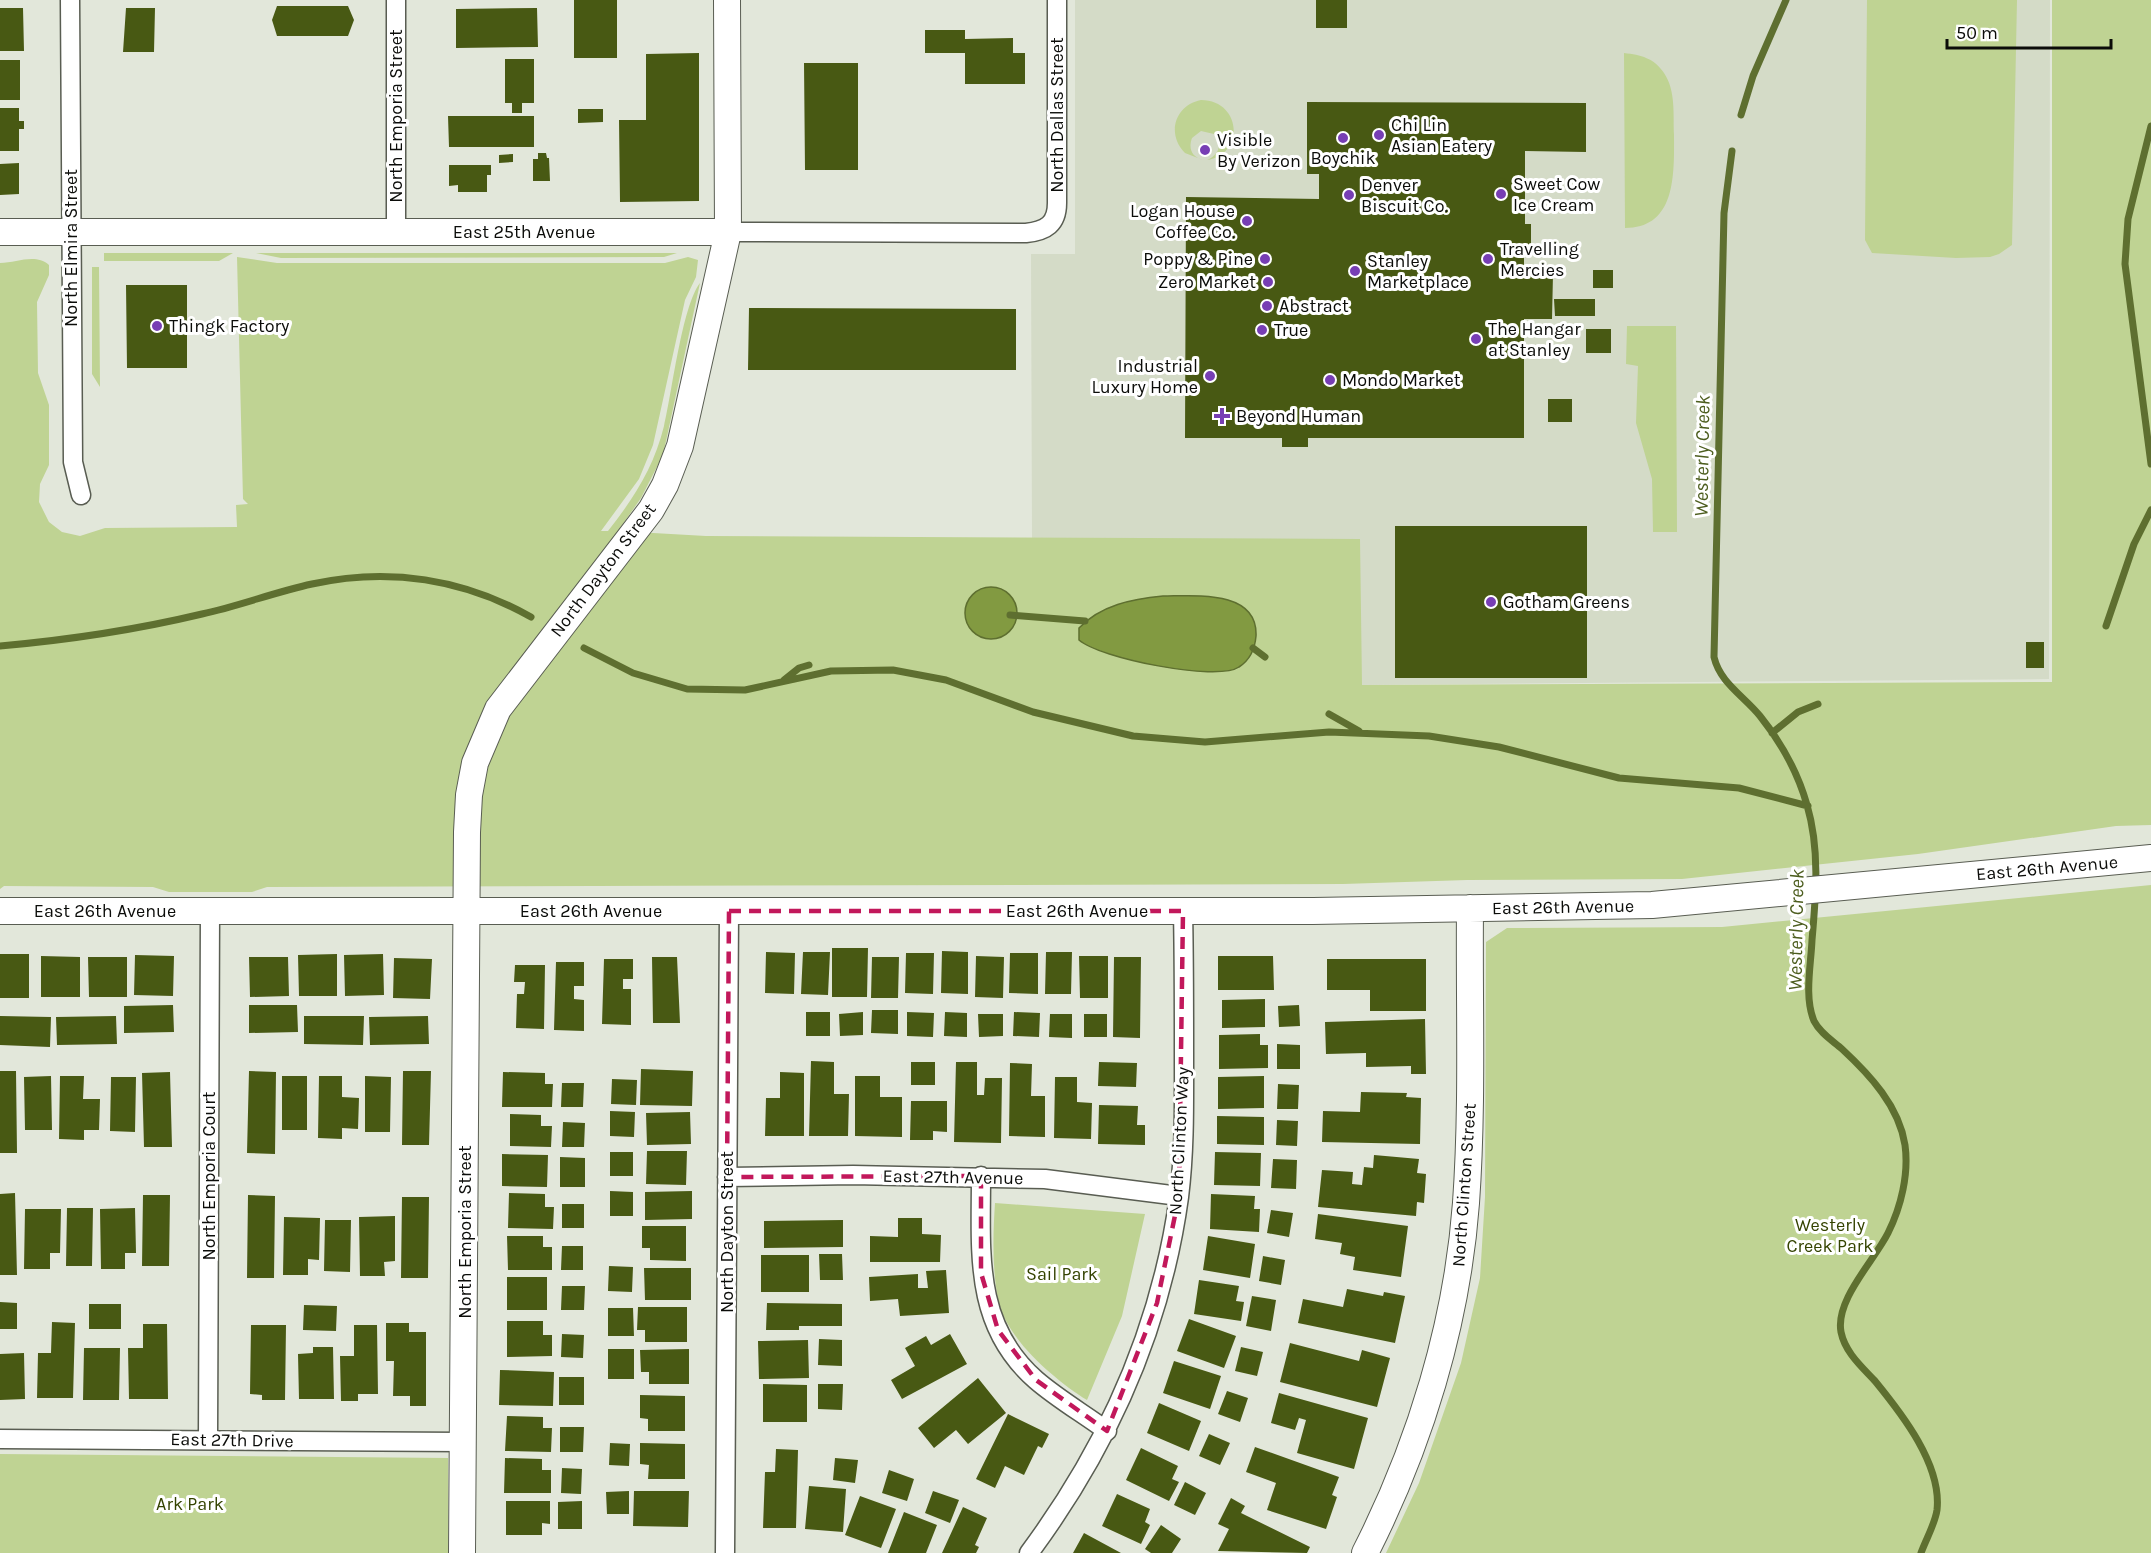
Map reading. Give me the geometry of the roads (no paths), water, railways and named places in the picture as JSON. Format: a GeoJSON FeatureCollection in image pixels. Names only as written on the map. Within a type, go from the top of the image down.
{"type":"FeatureCollection","features":[{"type":"Feature","properties":{"kind":"street","name":"North Elmira Street"},"geometry":{"type":"LineString","coordinates":[[70,0],[73,462],[81,495]]}},
{"type":"Feature","properties":{"kind":"street","name":"North Emporia Street"},"geometry":{"type":"LineString","coordinates":[[396,0],[396,232]]}},
{"type":"Feature","properties":{"kind":"street","name":"North Dayton Street"},"geometry":{"type":"LineString","coordinates":[[467,911],[469,795],[480,747],[504,699],[640,525],[665,485],[683,432],[728,232],[727,0]]}},
{"type":"Feature","properties":{"kind":"street","name":"North Dallas Street"},"geometry":{"type":"LineString","coordinates":[[1048,227],[1054,220],[1058,203],[1057,0]]}},
{"type":"Feature","properties":{"kind":"street","name":"East 25th Avenue"},"geometry":{"type":"LineString","coordinates":[[0,232],[1026,233],[1048,227]]}},
{"type":"Feature","properties":{"kind":"street","name":"East 26th Avenue"},"geometry":{"type":"LineString","coordinates":[[0,911],[1184,911],[1652,905],[1750,898],[2151,858]]}},
{"type":"Feature","properties":{"kind":"street","name":"North Clinton Street"},"geometry":{"type":"LineString","coordinates":[[1365,1553],[1388,1507],[1419,1425],[1439,1359],[1457,1274],[1466,1204],[1470,1117],[1470,908]]}},
{"type":"Feature","properties":{"kind":"street","name":"North Emporia Court"},"geometry":{"type":"LineString","coordinates":[[208,1440],[210,911]]}},
{"type":"Feature","properties":{"kind":"street","name":"North Emporia Street"},"geometry":{"type":"LineString","coordinates":[[462,1553],[467,911]]}},
{"type":"Feature","properties":{"kind":"street","name":"North Dayton Street"},"geometry":{"type":"LineString","coordinates":[[725,1553],[729,911]]}},
{"type":"Feature","properties":{"kind":"street","name":"North Clinton Way"},"geometry":{"type":"LineString","coordinates":[[1029,1553],[1076,1486],[1107,1431],[1136,1364],[1157,1303],[1179,1196],[1184,1095],[1184,911]]}},
{"type":"Feature","properties":{"kind":"street","name":"East 27th Avenue"},"geometry":{"type":"LineString","coordinates":[[727,1177],[981,1176],[1045,1179],[1179,1196]]}},
{"type":"Feature","properties":{"kind":"street"},"geometry":{"type":"LineString","coordinates":[[981,1176],[981,1272],[987,1303],[998,1330],[1012,1354],[1036,1380],[1107,1431]]}},
{"type":"Feature","properties":{"kind":"street","name":"East 27th Drive"},"geometry":{"type":"LineString","coordinates":[[0,1439],[463,1442]]}},
{"type":"Feature","properties":{"kind":"waterway","name":"Westerly Creek"},"geometry":{"type":"LineString","coordinates":[[1741,115],[1753,76],[1786,0]]}},
{"type":"Feature","properties":{"kind":"waterway"},"geometry":{"type":"LineString","coordinates":[[2151,126],[2128,219],[2125,264],[2151,464]]}},
{"type":"Feature","properties":{"kind":"waterway","name":"Westerly Creek"},"geometry":{"type":"LineString","coordinates":[[1732,151],[1724,213],[1714,657],[1727,682],[1754,709],[1775,736],[1799,781],[1807,805],[1815,855],[1816,889],[1809,991],[1809,1002],[1814,1021],[1823,1033],[1842,1049],[1882,1092],[1897,1117],[1902,1131],[1906,1167],[1897,1212],[1882,1244],[1850,1294],[1844,1307],[1841,1332],[1850,1352],[1908,1424],[1927,1458],[1937,1493],[1937,1510],[1921,1553]]}},
{"type":"Feature","properties":{"kind":"waterway"},"geometry":{"type":"LineString","coordinates":[[2106,626],[2134,544],[2151,510]]}},
{"type":"Feature","properties":{"kind":"waterway"},"geometry":{"type":"LineString","coordinates":[[0,646],[127,630],[216,611],[312,584],[369,577],[397,577],[453,585],[506,604],[531,617]]}},
{"type":"Feature","properties":{"kind":"waterway"},"geometry":{"type":"LineString","coordinates":[[1010,615],[1085,621]]}},
{"type":"Feature","properties":{"kind":"waterway"},"geometry":{"type":"LineString","coordinates":[[584,648],[633,673],[687,689],[745,690],[831,671],[893,670],[946,680],[1033,712],[1133,736],[1205,742],[1329,732],[1429,736],[1499,747],[1619,778],[1739,788],[1808,806]]}},
{"type":"Feature","properties":{"kind":"waterway"},"geometry":{"type":"LineString","coordinates":[[1253,648],[1265,657]]}},
{"type":"Feature","properties":{"kind":"waterway"},"geometry":{"type":"LineString","coordinates":[[784,680],[799,668],[809,665]]}},
{"type":"Feature","properties":{"kind":"waterway"},"geometry":{"type":"LineString","coordinates":[[1772,733],[1798,712],[1818,704]]}},
{"type":"Feature","properties":{"kind":"waterway"},"geometry":{"type":"LineString","coordinates":[[1329,714],[1359,731]]}},
{"type":"Feature","properties":{"kind":"place","name":"Chi Lin Asian Eatery"},"geometry":{"type":"Point","coordinates":[1379,135]}},
{"type":"Feature","properties":{"kind":"place","name":"Boychik"},"geometry":{"type":"Point","coordinates":[1343,138]}},
{"type":"Feature","properties":{"kind":"place","name":"Visible By Verizon"},"geometry":{"type":"Point","coordinates":[1205,150]}},
{"type":"Feature","properties":{"kind":"place","name":"Sweet Cow Ice Cream"},"geometry":{"type":"Point","coordinates":[1501,194]}},
{"type":"Feature","properties":{"kind":"place","name":"Denver Biscuit Co."},"geometry":{"type":"Point","coordinates":[1349,195]}},
{"type":"Feature","properties":{"kind":"place","name":"Logan House Coffee Co."},"geometry":{"type":"Point","coordinates":[1247,221]}},
{"type":"Feature","properties":{"kind":"place","name":"Poppy & Pine"},"geometry":{"type":"Point","coordinates":[1265,259]}},
{"type":"Feature","properties":{"kind":"place","name":"Travelling Mercies"},"geometry":{"type":"Point","coordinates":[1488,259]}},
{"type":"Feature","properties":{"kind":"place","name":"Stanley Marketplace"},"geometry":{"type":"Point","coordinates":[1355,271]}},
{"type":"Feature","properties":{"kind":"place","name":"Zero Market"},"geometry":{"type":"Point","coordinates":[1268,282]}},
{"type":"Feature","properties":{"kind":"place","name":"Abstract"},"geometry":{"type":"Point","coordinates":[1267,306]}},
{"type":"Feature","properties":{"kind":"place","name":"Thingk Factory"},"geometry":{"type":"Point","coordinates":[157,326]}},
{"type":"Feature","properties":{"kind":"place","name":"True"},"geometry":{"type":"Point","coordinates":[1262,330]}},
{"type":"Feature","properties":{"kind":"place","name":"The Hangar at Stanley"},"geometry":{"type":"Point","coordinates":[1476,339]}},
{"type":"Feature","properties":{"kind":"place","name":"Industrial Luxury Home"},"geometry":{"type":"Point","coordinates":[1210,376]}},
{"type":"Feature","properties":{"kind":"place","name":"Mondo Market"},"geometry":{"type":"Point","coordinates":[1330,380]}},
{"type":"Feature","properties":{"kind":"place","name":"Beyond Human"},"geometry":{"type":"Point","coordinates":[1222,416]}},
{"type":"Feature","properties":{"kind":"place","name":"Gotham Greens"},"geometry":{"type":"Point","coordinates":[1491,602]}},
{"type":"Feature","properties":{"kind":"park label","name":"Westerly Creek Park"},"geometry":{"type":"Point","coordinates":[1830,1235]}},
{"type":"Feature","properties":{"kind":"park label","name":"Sail Park"},"geometry":{"type":"Point","coordinates":[1062,1274]}},
{"type":"Feature","properties":{"kind":"park label","name":"Ark Park"},"geometry":{"type":"Point","coordinates":[190,1504]}}]}
